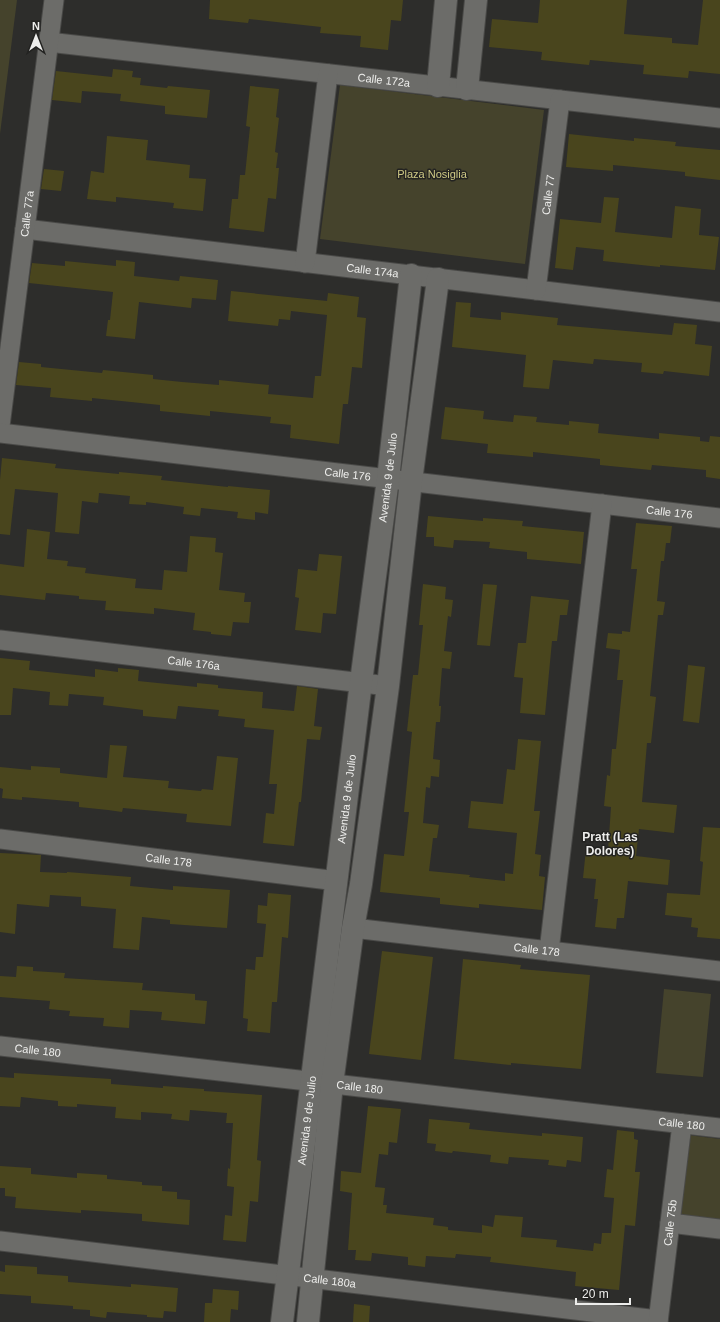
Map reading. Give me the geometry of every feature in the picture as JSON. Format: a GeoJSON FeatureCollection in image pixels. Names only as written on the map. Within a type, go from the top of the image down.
{"type":"FeatureCollection","features":[{"type":"Feature","properties":{"kind":"main road"},"geometry":{"type":"LineString","coordinates":[[438,86],[446,0]]}},
{"type":"Feature","properties":{"kind":"main road"},"geometry":{"type":"LineString","coordinates":[[467,89],[476,0]]}},
{"type":"Feature","properties":{"kind":"main road","name":"Avenida 9 de Julio"},"geometry":{"type":"LineString","coordinates":[[308,1322],[313,1279],[322,1083],[337,880],[388,478],[411,275]]}},
{"type":"Feature","properties":{"kind":"main road","name":"Avenida 9 de Julio"},"geometry":{"type":"LineString","coordinates":[[282,1322],[288,1276],[322,1083],[361,884],[388,686],[411,481],[438,279]]}},
{"type":"Feature","properties":{"kind":"street","name":"Calle 77a"},"geometry":{"type":"LineString","coordinates":[[0,426],[54,0]]}},
{"type":"Feature","properties":{"kind":"street","name":"Calle 172a"},"geometry":{"type":"LineString","coordinates":[[48,42],[720,118]]}},
{"type":"Feature","properties":{"kind":"street"},"geometry":{"type":"LineString","coordinates":[[305,263],[328,74]]}},
{"type":"Feature","properties":{"kind":"street","name":"Calle 77"},"geometry":{"type":"LineString","coordinates":[[536,290],[560,100]]}},
{"type":"Feature","properties":{"kind":"street","name":"Calle 174a"},"geometry":{"type":"LineString","coordinates":[[25,230],[720,312]]}},
{"type":"Feature","properties":{"kind":"street","name":"Calle 176"},"geometry":{"type":"LineString","coordinates":[[0,432],[720,518]]}},
{"type":"Feature","properties":{"kind":"street"},"geometry":{"type":"LineString","coordinates":[[549,951],[602,504]]}},
{"type":"Feature","properties":{"kind":"street","name":"Calle 176a"},"geometry":{"type":"LineString","coordinates":[[0,640],[388,686]]}},
{"type":"Feature","properties":{"kind":"street","name":"Calle 178"},"geometry":{"type":"LineString","coordinates":[[0,839],[337,880]]}},
{"type":"Feature","properties":{"kind":"street","name":"Calle 178"},"geometry":{"type":"LineString","coordinates":[[353,928],[720,971]]}},
{"type":"Feature","properties":{"kind":"street","name":"Calle 180"},"geometry":{"type":"LineString","coordinates":[[0,1046],[720,1128]]}},
{"type":"Feature","properties":{"kind":"street","name":"Calle 75b"},"geometry":{"type":"LineString","coordinates":[[658,1321],[682,1124]]}},
{"type":"Feature","properties":{"kind":"street"},"geometry":{"type":"LineString","coordinates":[[670,1223],[720,1229]]}},
{"type":"Feature","properties":{"kind":"street","name":"Calle 180a"},"geometry":{"type":"LineString","coordinates":[[0,1241],[658,1321]]}},
{"type":"Feature","properties":{"kind":"green space"},"geometry":{"type":"Polygon","coordinates":[[[0,0],[17,0],[0,134],[0,0]]]}},
{"type":"Feature","properties":{"kind":"green space","name":"Plaza Nosiglia"},"geometry":{"type":"Polygon","coordinates":[[[340,85],[544,110],[525,264],[320,239],[340,85]]]}},
{"type":"Feature","properties":{"kind":"green space"},"geometry":{"type":"Polygon","coordinates":[[[664,989],[711,994],[703,1077],[656,1073],[664,989]]]}},
{"type":"Feature","properties":{"kind":"green space"},"geometry":{"type":"Polygon","coordinates":[[[688,1135],[720,1139],[720,1221],[679,1216],[688,1135]]]}},
{"type":"Feature","properties":{"kind":"building"},"geometry":{"type":"Polygon","coordinates":[[[210,0],[403,0],[401,21],[391,20],[388,50],[360,47],[361,36],[320,33],[321,27],[249,19],[248,23],[209,19],[210,0]]]}},
{"type":"Feature","properties":{"kind":"building"},"geometry":{"type":"Polygon","coordinates":[[[540,0],[627,0],[624,34],[672,38],[672,43],[698,45],[703,0],[720,0],[720,74],[689,71],[688,78],[643,74],[644,65],[590,60],[589,65],[541,60],[542,52],[489,47],[492,19],[538,23],[540,0]]]}},
{"type":"Feature","properties":{"kind":"building"},"geometry":{"type":"Polygon","coordinates":[[[113,69],[133,71],[132,77],[141,78],[140,85],[210,90],[207,118],[165,114],[165,106],[120,101],[121,94],[82,91],[81,103],[52,100],[56,71],[112,77],[113,69]]]}},
{"type":"Feature","properties":{"kind":"building"},"geometry":{"type":"Polygon","coordinates":[[[250,86],[279,89],[276,117],[279,118],[275,152],[278,153],[276,168],[279,168],[276,199],[268,198],[264,232],[229,228],[232,199],[238,199],[240,175],[245,175],[250,127],[246,126],[250,86]]]}},
{"type":"Feature","properties":{"kind":"building"},"geometry":{"type":"Polygon","coordinates":[[[569,134],[634,141],[634,138],[676,142],[675,146],[720,150],[720,180],[685,176],[685,172],[613,165],[613,171],[566,167],[569,134]]]}},
{"type":"Feature","properties":{"kind":"building"},"geometry":{"type":"Polygon","coordinates":[[[107,136],[148,140],[146,160],[190,165],[189,178],[206,179],[203,211],[173,208],[174,203],[116,197],[116,202],[87,199],[91,171],[104,173],[107,136]]]}},
{"type":"Feature","properties":{"kind":"building"},"geometry":{"type":"Polygon","coordinates":[[[44,169],[64,171],[61,191],[41,189],[44,169]]]}},
{"type":"Feature","properties":{"kind":"building"},"geometry":{"type":"Polygon","coordinates":[[[604,197],[619,198],[615,232],[672,238],[675,206],[701,209],[699,235],[719,237],[715,270],[660,265],[660,267],[603,261],[604,250],[576,247],[573,270],[555,268],[560,219],[601,223],[604,197]]]}},
{"type":"Feature","properties":{"kind":"building"},"geometry":{"type":"Polygon","coordinates":[[[116,260],[135,262],[134,276],[179,281],[180,276],[218,280],[216,300],[192,298],[191,308],[139,302],[135,339],[106,336],[108,320],[110,320],[113,292],[29,283],[32,263],[65,266],[65,261],[116,266],[116,260]]]}},
{"type":"Feature","properties":{"kind":"building"},"geometry":{"type":"Polygon","coordinates":[[[231,291],[327,301],[328,293],[359,297],[357,317],[366,318],[362,368],[352,367],[348,404],[343,404],[339,444],[290,438],[291,425],[270,423],[271,417],[210,411],[210,416],[160,411],[160,405],[92,398],[92,401],[50,397],[51,388],[16,385],[19,362],[41,364],[41,367],[102,373],[103,370],[153,375],[153,379],[182,382],[219,385],[219,380],[269,385],[268,394],[313,398],[315,376],[321,376],[327,315],[291,311],[290,320],[279,319],[278,326],[228,321],[231,291]]]}},
{"type":"Feature","properties":{"kind":"building"},"geometry":{"type":"Polygon","coordinates":[[[456,302],[471,303],[470,317],[501,320],[501,312],[558,318],[557,325],[672,335],[674,323],[697,325],[695,344],[712,346],[709,376],[664,371],[663,374],[641,372],[642,363],[594,359],[593,364],[553,360],[549,389],[523,387],[526,355],[452,347],[456,302]]]}},
{"type":"Feature","properties":{"kind":"building"},"geometry":{"type":"Polygon","coordinates":[[[445,407],[484,411],[483,419],[513,422],[514,415],[537,417],[536,422],[569,425],[569,421],[599,424],[598,433],[659,439],[659,433],[700,437],[700,441],[709,442],[710,436],[720,437],[720,479],[706,477],[706,470],[652,465],[651,470],[600,465],[600,459],[533,452],[533,457],[487,453],[488,444],[441,439],[445,407]]]}},
{"type":"Feature","properties":{"kind":"building"},"geometry":{"type":"Polygon","coordinates":[[[2,458],[56,464],[55,468],[119,474],[119,472],[162,476],[161,480],[270,490],[268,514],[255,512],[255,520],[237,518],[238,512],[201,508],[200,516],[183,514],[184,507],[146,502],[146,505],[129,504],[130,496],[99,493],[98,503],[82,501],[79,534],[55,532],[58,493],[15,489],[10,535],[0,534],[0,480],[2,458]]]}},
{"type":"Feature","properties":{"kind":"building"},"geometry":{"type":"Polygon","coordinates":[[[428,516],[483,521],[483,518],[523,521],[522,526],[584,532],[581,564],[527,559],[527,552],[489,548],[490,542],[454,540],[453,548],[434,546],[434,537],[426,537],[428,516]]]}},
{"type":"Feature","properties":{"kind":"building"},"geometry":{"type":"Polygon","coordinates":[[[636,523],[672,526],[670,543],[666,543],[664,561],[661,561],[657,601],[665,602],[663,615],[658,615],[650,696],[656,697],[651,743],[647,743],[642,802],[677,805],[674,833],[639,829],[636,856],[670,860],[668,885],[628,881],[624,918],[617,918],[616,929],[595,927],[598,899],[594,899],[596,879],[583,878],[586,849],[608,851],[611,807],[604,806],[607,775],[610,776],[612,749],[616,749],[623,680],[617,680],[620,650],[606,648],[608,633],[622,634],[622,631],[630,632],[637,569],[631,569],[636,523]]]}},
{"type":"Feature","properties":{"kind":"building"},"geometry":{"type":"Polygon","coordinates":[[[27,529],[50,532],[47,559],[68,561],[67,566],[86,568],[85,573],[136,579],[135,588],[162,590],[164,570],[187,572],[190,536],[216,538],[215,552],[223,553],[219,590],[245,593],[244,602],[251,602],[249,623],[233,622],[231,636],[211,634],[211,632],[193,630],[195,613],[154,608],[154,614],[105,610],[106,601],[79,599],[79,596],[46,593],[45,600],[0,595],[0,564],[24,567],[27,529]]]}},
{"type":"Feature","properties":{"kind":"building"},"geometry":{"type":"Polygon","coordinates":[[[319,554],[342,556],[336,614],[323,613],[321,633],[295,630],[299,598],[295,597],[298,569],[317,571],[319,554]]]}},
{"type":"Feature","properties":{"kind":"building"},"geometry":{"type":"Polygon","coordinates":[[[423,584],[446,587],[445,599],[453,600],[451,617],[448,616],[444,651],[452,652],[450,669],[442,668],[439,706],[441,706],[440,722],[436,722],[433,759],[440,760],[439,777],[431,776],[430,788],[426,787],[423,823],[439,825],[437,838],[433,838],[429,871],[470,875],[469,877],[505,881],[505,873],[513,874],[517,833],[468,828],[471,801],[503,804],[507,769],[515,770],[518,739],[541,741],[534,811],[540,811],[535,854],[541,855],[539,876],[545,877],[542,910],[479,904],[479,908],[440,904],[440,898],[380,892],[384,854],[404,856],[409,812],[404,812],[412,732],[407,731],[413,675],[418,675],[423,625],[419,625],[423,584]]]}},
{"type":"Feature","properties":{"kind":"building"},"geometry":{"type":"Polygon","coordinates":[[[483,584],[497,585],[490,646],[477,645],[483,584]]]}},
{"type":"Feature","properties":{"kind":"building"},"geometry":{"type":"Polygon","coordinates":[[[531,596],[569,600],[567,615],[560,615],[557,641],[552,641],[545,715],[520,713],[523,678],[514,677],[518,643],[526,643],[531,596]]]}},
{"type":"Feature","properties":{"kind":"building"},"geometry":{"type":"Polygon","coordinates":[[[0,658],[30,661],[29,670],[95,677],[95,669],[118,672],[118,668],[139,670],[138,681],[197,687],[197,683],[218,685],[218,688],[263,692],[262,708],[294,711],[297,686],[318,689],[314,726],[322,727],[320,740],[307,739],[301,802],[299,802],[294,846],[263,843],[266,813],[274,814],[277,784],[269,784],[274,730],[244,727],[245,719],[218,716],[219,710],[178,706],[176,719],[143,716],[143,710],[103,705],[104,697],[69,694],[68,706],[49,705],[50,692],[13,688],[11,715],[0,715],[0,658]]]}},
{"type":"Feature","properties":{"kind":"building"},"geometry":{"type":"Polygon","coordinates":[[[688,665],[705,667],[699,723],[683,721],[688,665]]]}},
{"type":"Feature","properties":{"kind":"building"},"geometry":{"type":"Polygon","coordinates":[[[110,745],[127,746],[123,777],[169,781],[168,788],[201,791],[202,789],[213,790],[217,756],[238,758],[231,826],[186,822],[187,814],[123,808],[122,812],[79,807],[79,802],[22,797],[22,800],[2,798],[3,789],[0,788],[0,767],[31,770],[31,766],[60,768],[60,773],[107,778],[110,745]]]}},
{"type":"Feature","properties":{"kind":"building"},"geometry":{"type":"Polygon","coordinates":[[[703,827],[720,828],[720,939],[697,937],[698,928],[691,927],[692,918],[665,915],[667,893],[700,895],[703,862],[700,861],[703,827]]]}},
{"type":"Feature","properties":{"kind":"building"},"geometry":{"type":"Polygon","coordinates":[[[0,853],[41,855],[40,872],[67,872],[131,877],[130,886],[173,890],[173,886],[230,890],[227,928],[170,924],[170,920],[142,917],[139,950],[113,948],[116,909],[81,906],[81,897],[50,895],[49,907],[17,904],[15,934],[0,932],[0,853]]]}},
{"type":"Feature","properties":{"kind":"building"},"geometry":{"type":"Polygon","coordinates":[[[268,893],[291,895],[288,938],[282,937],[277,1002],[272,1002],[270,1033],[247,1031],[248,1019],[243,1018],[246,969],[255,970],[256,957],[263,957],[266,924],[257,923],[258,905],[267,906],[268,893]]]}},
{"type":"Feature","properties":{"kind":"building"},"geometry":{"type":"Polygon","coordinates":[[[382,951],[433,957],[421,1060],[369,1054],[382,951]]]}},
{"type":"Feature","properties":{"kind":"building"},"geometry":{"type":"Polygon","coordinates":[[[463,959],[521,965],[520,969],[590,975],[581,1069],[511,1063],[511,1065],[454,1059],[463,959]]]}},
{"type":"Feature","properties":{"kind":"building"},"geometry":{"type":"Polygon","coordinates":[[[17,966],[33,967],[33,971],[65,973],[64,978],[143,983],[142,990],[195,994],[195,1000],[207,1001],[205,1024],[161,1020],[162,1012],[130,1010],[129,1028],[103,1026],[104,1018],[69,1016],[70,1011],[49,1009],[50,1001],[0,997],[0,976],[16,977],[17,966]]]}},
{"type":"Feature","properties":{"kind":"building"},"geometry":{"type":"Polygon","coordinates":[[[14,1073],[111,1079],[111,1084],[163,1088],[163,1086],[204,1089],[204,1091],[262,1095],[257,1160],[261,1161],[258,1202],[250,1201],[246,1242],[223,1240],[225,1215],[232,1216],[234,1187],[227,1186],[228,1168],[230,1169],[233,1123],[226,1123],[227,1113],[190,1110],[189,1121],[171,1119],[172,1114],[141,1112],[141,1120],[115,1118],[116,1107],[77,1104],[77,1107],[58,1106],[58,1101],[21,1097],[20,1107],[0,1106],[0,1077],[14,1078],[14,1073]]]}},
{"type":"Feature","properties":{"kind":"building"},"geometry":{"type":"Polygon","coordinates":[[[368,1106],[401,1109],[397,1143],[389,1142],[388,1155],[379,1154],[375,1187],[385,1188],[383,1205],[387,1205],[386,1213],[434,1218],[433,1225],[448,1227],[448,1230],[482,1233],[482,1225],[493,1227],[495,1215],[523,1217],[521,1237],[557,1240],[556,1247],[593,1251],[594,1243],[601,1244],[602,1233],[611,1233],[614,1198],[604,1197],[607,1169],[613,1170],[617,1130],[634,1132],[634,1139],[638,1140],[635,1172],[640,1172],[635,1226],[625,1225],[619,1290],[575,1286],[576,1272],[490,1262],[491,1257],[456,1254],[455,1258],[426,1256],[425,1267],[408,1265],[408,1257],[372,1253],[371,1261],[355,1260],[356,1250],[348,1250],[352,1193],[340,1191],[341,1171],[361,1173],[368,1106]]]}},
{"type":"Feature","properties":{"kind":"building"},"geometry":{"type":"Polygon","coordinates":[[[429,1119],[470,1123],[469,1129],[542,1136],[542,1133],[583,1137],[581,1162],[567,1160],[566,1167],[548,1165],[549,1160],[509,1157],[508,1164],[490,1162],[491,1155],[453,1151],[452,1153],[435,1151],[436,1144],[427,1143],[429,1119]]]}},
{"type":"Feature","properties":{"kind":"building"},"geometry":{"type":"Polygon","coordinates":[[[0,1166],[31,1168],[31,1174],[77,1178],[77,1173],[107,1175],[107,1179],[142,1182],[142,1185],[162,1186],[162,1191],[177,1192],[177,1199],[190,1200],[189,1225],[142,1221],[142,1214],[81,1210],[81,1213],[15,1208],[16,1197],[5,1196],[5,1188],[0,1188],[0,1166]]]}},
{"type":"Feature","properties":{"kind":"building"},"geometry":{"type":"Polygon","coordinates":[[[5,1265],[37,1267],[37,1274],[68,1276],[68,1282],[131,1287],[131,1284],[178,1288],[176,1312],[164,1311],[163,1318],[147,1317],[147,1315],[107,1312],[106,1318],[90,1316],[90,1310],[73,1309],[73,1306],[31,1303],[31,1296],[0,1294],[0,1271],[5,1272],[5,1265]]]}},
{"type":"Feature","properties":{"kind":"building"},"geometry":{"type":"Polygon","coordinates":[[[213,1289],[239,1291],[238,1310],[231,1309],[230,1322],[204,1322],[205,1303],[212,1303],[213,1289]]]}},
{"type":"Feature","properties":{"kind":"building"},"geometry":{"type":"Polygon","coordinates":[[[354,1304],[370,1306],[369,1322],[353,1322],[354,1304]]]}},
{"type":"Feature","properties":{"kind":"district","name":"Pratt (Las Dolores)"},"geometry":{"type":"Point","coordinates":[610,844]}}]}
